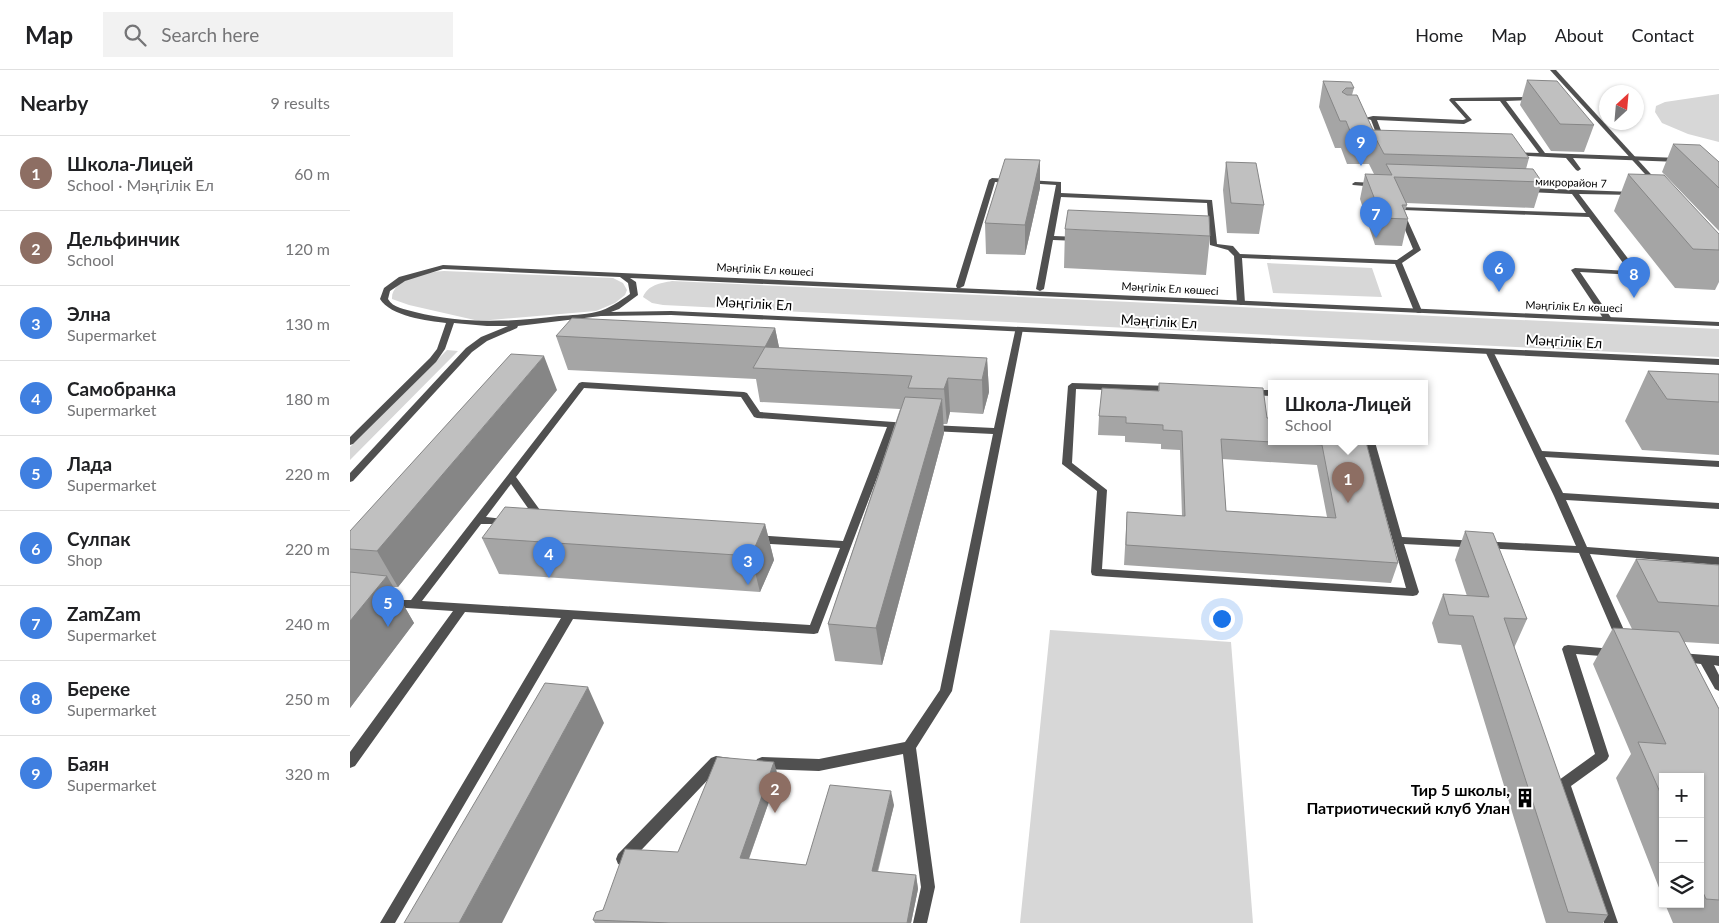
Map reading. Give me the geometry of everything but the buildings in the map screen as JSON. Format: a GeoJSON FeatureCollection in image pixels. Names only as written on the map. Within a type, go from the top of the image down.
{"type":"FeatureCollection","features":[{"type":"Feature","properties":{"kind":"street"},"geometry":{"type":"LineString","coordinates":[[1553,70],[1661,189]]}},
{"type":"Feature","properties":{"kind":"street"},"geometry":{"type":"LineString","coordinates":[[1358,118],[1467,121],[1469,120],[1452,100],[1453,98],[1544,99]]}},
{"type":"Feature","properties":{"kind":"street"},"geometry":{"type":"LineString","coordinates":[[1502,98],[1543,155]]}},
{"type":"Feature","properties":{"kind":"street"},"geometry":{"type":"LineString","coordinates":[[1570,100],[1582,100]]}},
{"type":"Feature","properties":{"kind":"street"},"geometry":{"type":"LineString","coordinates":[[1374,118],[1386,150]]}},
{"type":"Feature","properties":{"kind":"street"},"geometry":{"type":"LineString","coordinates":[[1504,154],[1684,160]]}},
{"type":"Feature","properties":{"kind":"street"},"geometry":{"type":"LineString","coordinates":[[1568,156],[1578,169]]}},
{"type":"Feature","properties":{"kind":"street"},"geometry":{"type":"LineString","coordinates":[[960,286],[992,180],[1059,183],[1040,289]]}},
{"type":"Feature","properties":{"kind":"street"},"geometry":{"type":"LineString","coordinates":[[1355,184],[1385,185]]}},
{"type":"Feature","properties":{"kind":"street"},"geometry":{"type":"LineString","coordinates":[[1580,184],[1584,192]]}},
{"type":"Feature","properties":{"kind":"street","name":"микрорайон 7"},"geometry":{"type":"LineString","coordinates":[[1524,190],[1638,194]]}},
{"type":"Feature","properties":{"kind":"street"},"geometry":{"type":"LineString","coordinates":[[1574,192],[1635,273],[1575,270],[1608,319]]}},
{"type":"Feature","properties":{"kind":"street"},"geometry":{"type":"LineString","coordinates":[[1058,195],[1210,201],[1214,245]]}},
{"type":"Feature","properties":{"kind":"street"},"geometry":{"type":"LineString","coordinates":[[1238,256],[1398,262],[1417,250],[1399,208],[1592,215]]}},
{"type":"Feature","properties":{"kind":"street"},"geometry":{"type":"LineString","coordinates":[[1050,238],[1088,240]]}},
{"type":"Feature","properties":{"kind":"street"},"geometry":{"type":"LineString","coordinates":[[1205,244],[1230,248],[1238,256],[1241,303]]}},
{"type":"Feature","properties":{"kind":"street"},"geometry":{"type":"LineString","coordinates":[[1398,262],[1418,311]]}},
{"type":"Feature","properties":{"kind":"street","name":"Мәңгілік Ел көшесі"},"geometry":{"type":"LineString","coordinates":[[620,274],[632,282],[634,294],[616,307],[598,314],[522,323],[487,324],[434,319],[398,310],[386,304],[384,299],[387,290],[402,279],[443,267],[620,274],[1719,324]]}},
{"type":"Feature","properties":{"kind":"street","name":"Мәңгілік Ел"},"geometry":{"type":"LineString","coordinates":[[598,314],[671,313],[1719,362]]}},
{"type":"Feature","properties":{"kind":"street"},"geometry":{"type":"LineString","coordinates":[[350,442],[433,360],[441,349],[451,321]]}},
{"type":"Feature","properties":{"kind":"street"},"geometry":{"type":"LineString","coordinates":[[350,479],[469,350],[484,339],[522,323]]}},
{"type":"Feature","properties":{"kind":"street"},"geometry":{"type":"LineString","coordinates":[[920,923],[928,887],[909,748],[946,691],[1019,329]]}},
{"type":"Feature","properties":{"kind":"street"},"geometry":{"type":"LineString","coordinates":[[1489,351],[1559,496],[1626,650],[1568,649],[1602,756],[1564,784],[1611,923]]}},
{"type":"Feature","properties":{"kind":"street"},"geometry":{"type":"LineString","coordinates":[[413,605],[582,384],[744,395],[757,415],[892,426],[999,431]]}},
{"type":"Feature","properties":{"kind":"street"},"geometry":{"type":"LineString","coordinates":[[1176,390],[1072,386],[1067,464],[1102,490],[1096,572],[1413,592],[1371,445]]}},
{"type":"Feature","properties":{"kind":"street"},"geometry":{"type":"LineString","coordinates":[[1243,392],[1268,394]]}},
{"type":"Feature","properties":{"kind":"street"},"geometry":{"type":"LineString","coordinates":[[377,602],[814,630],[892,426]]}},
{"type":"Feature","properties":{"kind":"street"},"geometry":{"type":"LineString","coordinates":[[1539,454],[1719,464]]}},
{"type":"Feature","properties":{"kind":"street"},"geometry":{"type":"LineString","coordinates":[[511,477],[544,524]]}},
{"type":"Feature","properties":{"kind":"street"},"geometry":{"type":"LineString","coordinates":[[1559,496],[1719,506]]}},
{"type":"Feature","properties":{"kind":"street"},"geometry":{"type":"LineString","coordinates":[[478,520],[516,522]]}},
{"type":"Feature","properties":{"kind":"street"},"geometry":{"type":"LineString","coordinates":[[748,538],[846,545]]}},
{"type":"Feature","properties":{"kind":"street"},"geometry":{"type":"LineString","coordinates":[[1398,540],[1582,550],[1719,561]]}},
{"type":"Feature","properties":{"kind":"street"},"geometry":{"type":"LineString","coordinates":[[350,762],[462,607]]}},
{"type":"Feature","properties":{"kind":"street"},"geometry":{"type":"LineString","coordinates":[[386,923],[569,615]]}},
{"type":"Feature","properties":{"kind":"street"},"geometry":{"type":"LineString","coordinates":[[1666,657],[1719,661]]}},
{"type":"Feature","properties":{"kind":"street"},"geometry":{"type":"LineString","coordinates":[[1705,660],[1719,686]]}},
{"type":"Feature","properties":{"kind":"street"},"geometry":{"type":"LineString","coordinates":[[620,868],[623,859],[716,762],[819,765],[909,748]]}},
{"type":"Feature","properties":{"kind":"shaded area"},"geometry":{"type":"Polygon","coordinates":[[[1719,94],[1719,142],[1688,134],[1662,123],[1655,112],[1656,106],[1665,102],[1719,94]]]}},
{"type":"Feature","properties":{"kind":"shaded area"},"geometry":{"type":"Polygon","coordinates":[[[1267,263],[1372,268],[1382,297],[1273,293],[1267,263]]]}},
{"type":"Feature","properties":{"kind":"shaded area"},"geometry":{"type":"Polygon","coordinates":[[[444,271],[613,278],[623,283],[627,290],[625,295],[615,303],[596,311],[479,321],[409,305],[392,299],[393,292],[397,286],[404,281],[420,275],[444,271]]]}},
{"type":"Feature","properties":{"kind":"shaded area"},"geometry":{"type":"Polygon","coordinates":[[[672,281],[1719,329],[1719,357],[663,305],[652,303],[643,297],[651,287],[672,281]]]}},
{"type":"Feature","properties":{"kind":"shaded area"},"geometry":{"type":"Polygon","coordinates":[[[447,350],[458,351],[350,460],[350,447],[447,350]]]}},
{"type":"Feature","properties":{"kind":"shaded area"},"geometry":{"type":"Polygon","coordinates":[[[1050,630],[1231,642],[1253,923],[1020,923],[1050,630]]]}},
{"type":"Feature","properties":{"kind":"place","name":"Баян"},"geometry":{"type":"Point","coordinates":[1361,166]}},
{"type":"Feature","properties":{"kind":"place","name":"ZamZam"},"geometry":{"type":"Point","coordinates":[1376,238]}},
{"type":"Feature","properties":{"kind":"place","name":"Сулпак"},"geometry":{"type":"Point","coordinates":[1499,292]}},
{"type":"Feature","properties":{"kind":"place","name":"Береке"},"geometry":{"type":"Point","coordinates":[1634,298]}},
{"type":"Feature","properties":{"kind":"place","name":"Школа-Лицей"},"geometry":{"type":"Point","coordinates":[1348,503]}},
{"type":"Feature","properties":{"kind":"place","name":"Самобранка"},"geometry":{"type":"Point","coordinates":[549,578]}},
{"type":"Feature","properties":{"kind":"place","name":"Элна"},"geometry":{"type":"Point","coordinates":[748,585]}},
{"type":"Feature","properties":{"kind":"place","name":"Лада"},"geometry":{"type":"Point","coordinates":[388,627]}},
{"type":"Feature","properties":{"kind":"place","name":"Тир 5 школы, Патриотический клуб Улан"},"geometry":{"type":"Point","coordinates":[1525,798]}},
{"type":"Feature","properties":{"kind":"place","name":"Дельфинчик"},"geometry":{"type":"Point","coordinates":[775,813]}}]}
